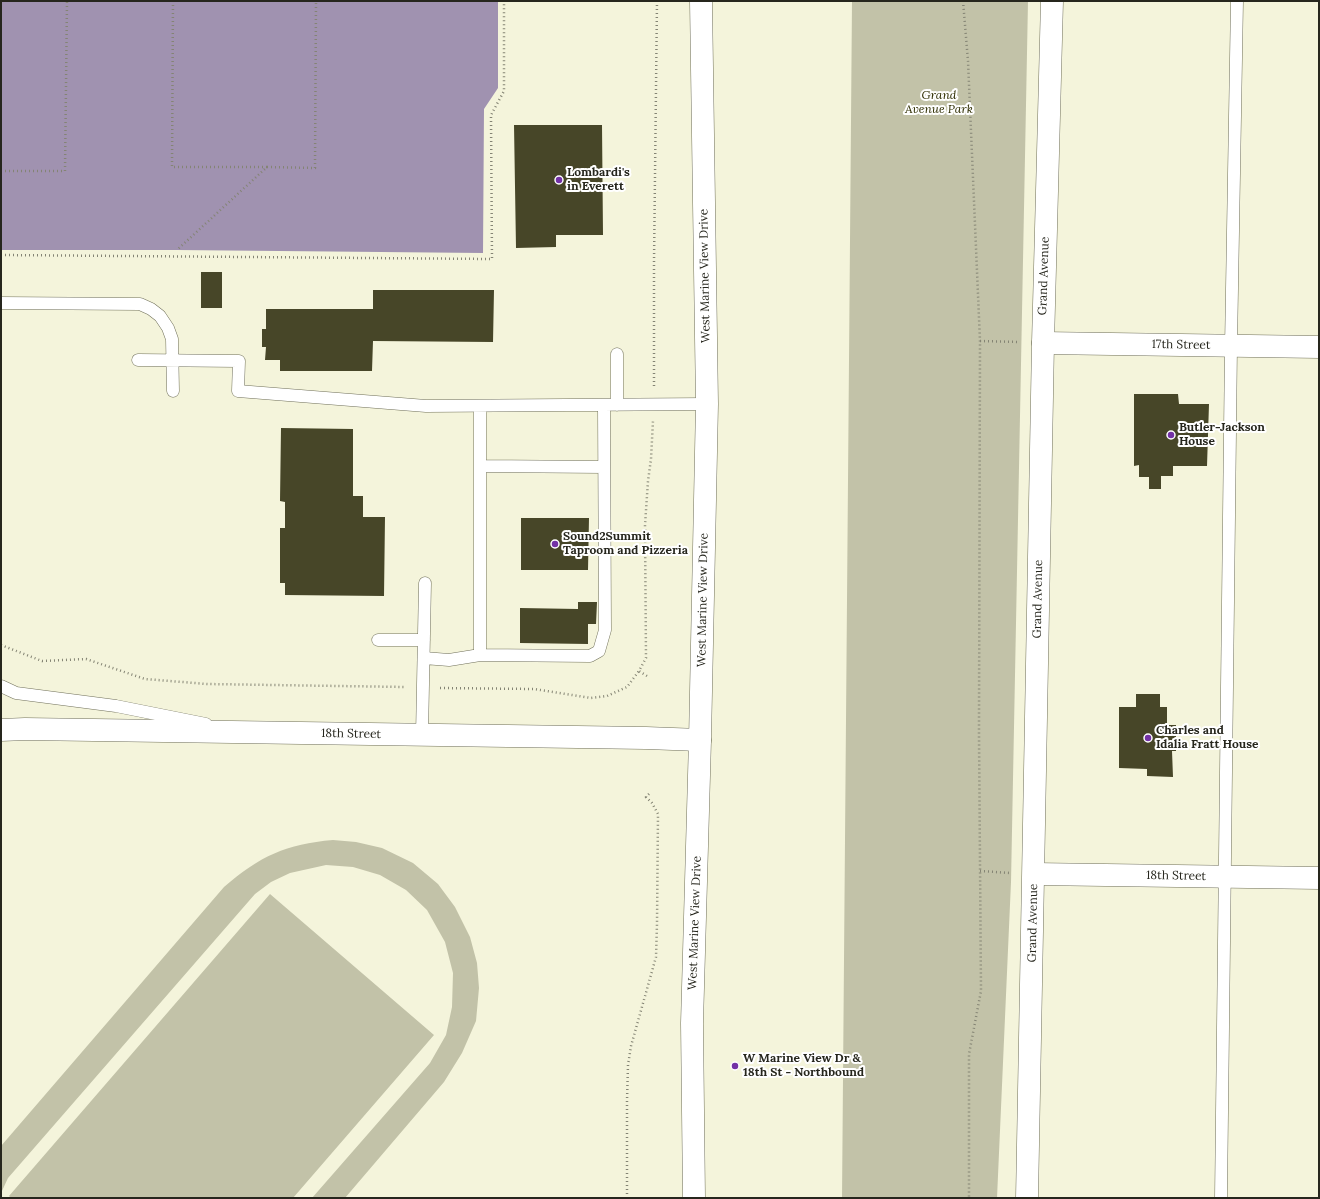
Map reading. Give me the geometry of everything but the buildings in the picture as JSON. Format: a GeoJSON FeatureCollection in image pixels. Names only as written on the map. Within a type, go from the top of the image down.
{"type":"FeatureCollection","features":[{"type":"Feature","properties":{"kind":"street","name":"West Marine View Drive"},"geometry":{"type":"LineString","coordinates":[[694,1198],[692,1023],[707,404],[701,1]]}},
{"type":"Feature","properties":{"kind":"street","name":"Grand Avenue"},"geometry":{"type":"LineString","coordinates":[[1028,1198],[1042,343],[1052,1]]}},
{"type":"Feature","properties":{"kind":"street","name":"17th Street"},"geometry":{"type":"LineString","coordinates":[[1042,343],[1319,347]]}},
{"type":"Feature","properties":{"kind":"street","name":"18th Street"},"geometry":{"type":"LineString","coordinates":[[1,730],[25,729],[700,740]]}},
{"type":"Feature","properties":{"kind":"street","name":"18th Street"},"geometry":{"type":"LineString","coordinates":[[1034,874],[1319,878]]}},
{"type":"Feature","properties":{"kind":"lane"},"geometry":{"type":"LineString","coordinates":[[1221,1198],[1226,877],[1231,346],[1237,1]]}},
{"type":"Feature","properties":{"kind":"lane"},"geometry":{"type":"LineString","coordinates":[[1,303],[140,304],[151,309],[160,316],[168,328],[172,339],[173,391]]}},
{"type":"Feature","properties":{"kind":"lane"},"geometry":{"type":"LineString","coordinates":[[617,354],[617,405]]}},
{"type":"Feature","properties":{"kind":"lane"},"geometry":{"type":"LineString","coordinates":[[138,360],[239,361],[238,391],[426,406],[604,406],[707,404]]}},
{"type":"Feature","properties":{"kind":"lane"},"geometry":{"type":"LineString","coordinates":[[480,406],[480,656]]}},
{"type":"Feature","properties":{"kind":"lane"},"geometry":{"type":"LineString","coordinates":[[424,658],[449,660],[480,656],[590,656],[599,651],[605,630],[604,406]]}},
{"type":"Feature","properties":{"kind":"lane"},"geometry":{"type":"LineString","coordinates":[[480,466],[604,467]]}},
{"type":"Feature","properties":{"kind":"lane"},"geometry":{"type":"LineString","coordinates":[[422,735],[425,583]]}},
{"type":"Feature","properties":{"kind":"lane"},"geometry":{"type":"LineString","coordinates":[[378,640],[424,640]]}},
{"type":"Feature","properties":{"kind":"lane"},"geometry":{"type":"LineString","coordinates":[[1,686],[16,693],[116,706],[252,733]]}},
{"type":"Feature","properties":{"kind":"path"},"geometry":{"type":"LineString","coordinates":[[1,171],[65,172],[67,1]]}},
{"type":"Feature","properties":{"kind":"path"},"geometry":{"type":"LineString","coordinates":[[173,1],[172,168],[315,168],[316,1]]}},
{"type":"Feature","properties":{"kind":"path"},"geometry":{"type":"LineString","coordinates":[[1,255],[492,259],[491,115],[504,91],[504,1]]}},
{"type":"Feature","properties":{"kind":"path"},"geometry":{"type":"LineString","coordinates":[[1,645],[42,661],[86,659],[145,679],[206,684],[534,689],[591,698],[607,696],[627,687],[639,671],[646,658],[645,525],[654,405],[656,1]]}},
{"type":"Feature","properties":{"kind":"path"},"geometry":{"type":"LineString","coordinates":[[963,1],[968,61],[980,341],[981,991],[969,1054],[969,1198]]}},
{"type":"Feature","properties":{"kind":"path"},"geometry":{"type":"LineString","coordinates":[[177,250],[267,167]]}},
{"type":"Feature","properties":{"kind":"path"},"geometry":{"type":"LineString","coordinates":[[980,341],[1042,343]]}},
{"type":"Feature","properties":{"kind":"path"},"geometry":{"type":"LineString","coordinates":[[639,671],[646,676]]}},
{"type":"Feature","properties":{"kind":"path"},"geometry":{"type":"LineString","coordinates":[[627,1198],[628,1065],[631,1046],[648,980],[656,957],[658,814],[652,803],[646,798],[651,792]]}},
{"type":"Feature","properties":{"kind":"path"},"geometry":{"type":"LineString","coordinates":[[980,871],[1034,874]]}},
{"type":"Feature","properties":{"kind":"green space","name":"Grand Avenue Park"},"geometry":{"type":"Polygon","coordinates":[[[852,1],[1028,1],[1011,882],[997,1198],[842,1198],[852,1]]]}},
{"type":"Feature","properties":{"kind":"green space"},"geometry":{"type":"Polygon","coordinates":[[[333,840],[356,842],[382,848],[413,863],[438,884],[455,907],[470,937],[477,963],[479,988],[476,1021],[462,1053],[444,1082],[345,1198],[312,1198],[430,1063],[446,1035],[452,1007],[453,973],[445,942],[427,910],[406,890],[380,875],[353,867],[326,865],[290,873],[271,882],[255,894],[8,1178],[1,1193],[1,1146],[224,887],[250,867],[274,853],[287,848],[333,840]]]}},
{"type":"Feature","properties":{"kind":"green space"},"geometry":{"type":"Polygon","coordinates":[[[270,894],[434,1035],[293,1198],[11,1198],[9,1196],[270,894]]]}},
{"type":"Feature","properties":{"kind":"shaded area"},"geometry":{"type":"Polygon","coordinates":[[[1,1],[498,1],[498,88],[484,109],[483,253],[1,250],[1,1]]]}},
{"type":"Feature","properties":{"kind":"place","name":"Lombardi's in Everett"},"geometry":{"type":"Point","coordinates":[559,180]}},
{"type":"Feature","properties":{"kind":"place","name":"Butler-Jackson House"},"geometry":{"type":"Point","coordinates":[1171,435]}},
{"type":"Feature","properties":{"kind":"place","name":"Sound2Summit Taproom and Pizzeria"},"geometry":{"type":"Point","coordinates":[555,544]}},
{"type":"Feature","properties":{"kind":"place","name":"Charles and Idalia Fratt House"},"geometry":{"type":"Point","coordinates":[1148,738]}},
{"type":"Feature","properties":{"kind":"place","name":"W Marine View Dr & 18th St - Northbound"},"geometry":{"type":"Point","coordinates":[735,1066]}}]}
